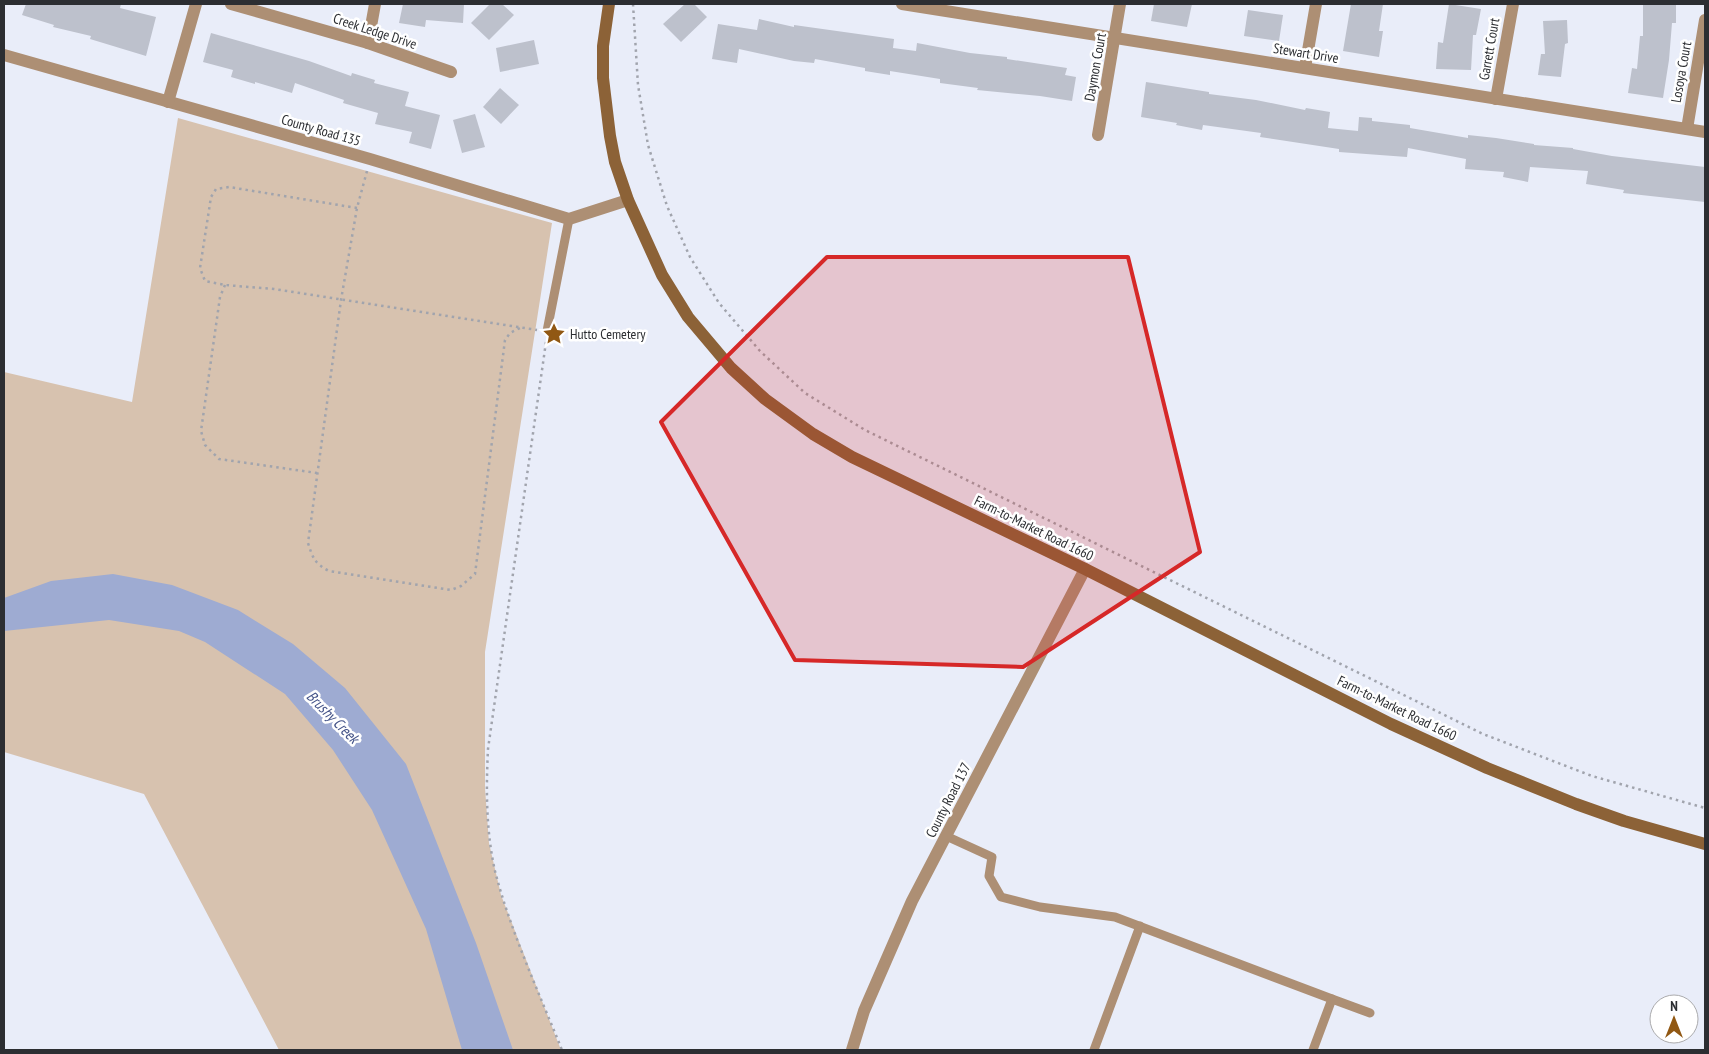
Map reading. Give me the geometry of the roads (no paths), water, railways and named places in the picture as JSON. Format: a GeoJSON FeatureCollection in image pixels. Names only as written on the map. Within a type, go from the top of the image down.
{"type":"FeatureCollection","features":[{"type":"Feature","properties":{"kind":"main road","name":"Farm-to-Market Road 1660"},"geometry":{"type":"LineString","coordinates":[[609,4],[604,46],[603,78],[610,136],[628,200],[662,275],[688,317],[731,368],[765,399],[813,434],[852,457],[1085,569],[1391,724],[1478,764],[1576,804],[1624,821],[1705,844]]}},
{"type":"Feature","properties":{"kind":"street"},"geometry":{"type":"LineString","coordinates":[[168,102],[196,4]]}},
{"type":"Feature","properties":{"kind":"street","name":"Creek Ledge Drive"},"geometry":{"type":"LineString","coordinates":[[231,4],[368,44],[451,72]]}},
{"type":"Feature","properties":{"kind":"street"},"geometry":{"type":"LineString","coordinates":[[368,44],[375,4]]}},
{"type":"Feature","properties":{"kind":"street","name":"Stewart Drive"},"geometry":{"type":"LineString","coordinates":[[902,4],[922,5],[1115,38],[1705,132]]}},
{"type":"Feature","properties":{"kind":"street","name":"Daymon Court"},"geometry":{"type":"LineString","coordinates":[[1098,135],[1120,4]]}},
{"type":"Feature","properties":{"kind":"street"},"geometry":{"type":"LineString","coordinates":[[1305,68],[1316,4]]}},
{"type":"Feature","properties":{"kind":"street","name":"Garrett Court"},"geometry":{"type":"LineString","coordinates":[[1496,99],[1512,4]]}},
{"type":"Feature","properties":{"kind":"street","name":"Losoya Court"},"geometry":{"type":"LineString","coordinates":[[1687,129],[1705,20]]}},
{"type":"Feature","properties":{"kind":"street","name":"County Road 135"},"geometry":{"type":"LineString","coordinates":[[4,55],[370,159],[570,219]]}},
{"type":"Feature","properties":{"kind":"street"},"geometry":{"type":"LineString","coordinates":[[570,219],[628,200]]}},
{"type":"Feature","properties":{"kind":"street","name":"County Road 137"},"geometry":{"type":"LineString","coordinates":[[852,1050],[864,1011],[912,901],[1085,569]]}},
{"type":"Feature","properties":{"kind":"lane"},"geometry":{"type":"LineString","coordinates":[[547,331],[570,219]]}},
{"type":"Feature","properties":{"kind":"lane"},"geometry":{"type":"LineString","coordinates":[[946,836],[992,857],[989,876],[1000,897],[1040,908],[1115,917],[1370,1013]]}},
{"type":"Feature","properties":{"kind":"lane"},"geometry":{"type":"LineString","coordinates":[[1094,1050],[1140,926]]}},
{"type":"Feature","properties":{"kind":"lane"},"geometry":{"type":"LineString","coordinates":[[1313,1050],[1332,999]]}},
{"type":"Feature","properties":{"kind":"water","name":"Brushy Creek"},"geometry":{"type":"Polygon","coordinates":[[[113,574],[172,585],[238,610],[293,644],[345,688],[406,764],[476,943],[513,1050],[462,1050],[426,929],[372,810],[333,750],[285,694],[205,642],[179,631],[109,620],[4,631],[4,598],[51,581],[113,574]]]}},
{"type":"Feature","properties":{"kind":"place","name":"Hutto Cemetery"},"geometry":{"type":"Point","coordinates":[554,334]}}]}
